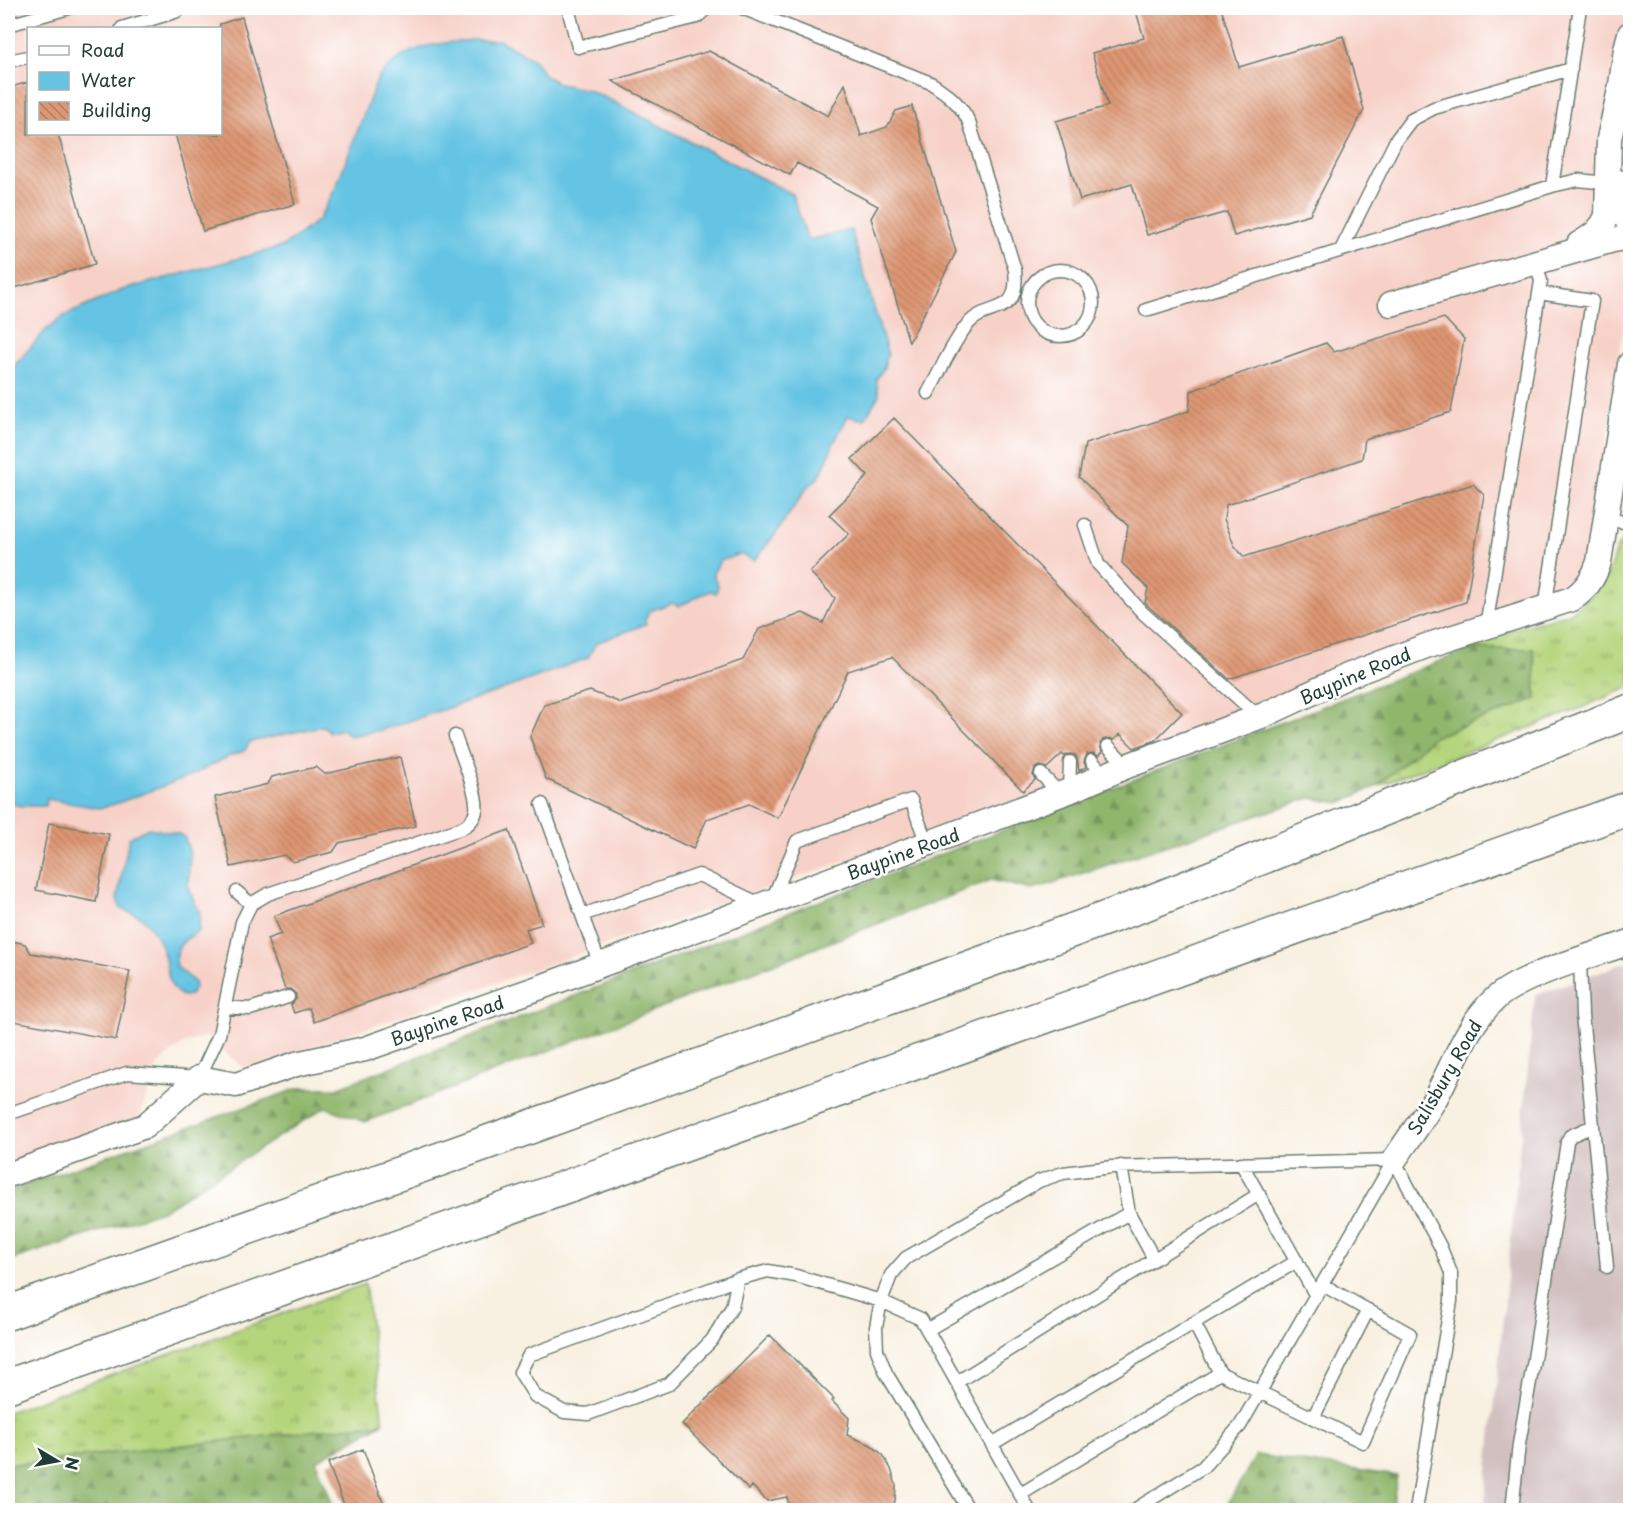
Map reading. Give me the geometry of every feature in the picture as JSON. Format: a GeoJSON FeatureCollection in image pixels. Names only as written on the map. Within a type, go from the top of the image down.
{"type":"FeatureCollection","features":[{"type":"Feature","properties":{"kind":"highway"},"geometry":{"type":"LineString","coordinates":[[8,1313],[1145,904],[1630,711]]}},
{"type":"Feature","properties":{"kind":"highway"},"geometry":{"type":"LineString","coordinates":[[8,1386],[1630,808]]}},
{"type":"Feature","properties":{"kind":"street"},"geometry":{"type":"LineString","coordinates":[[1567,253],[1602,227],[1607,216],[1609,139],[1630,34]]}},
{"type":"Feature","properties":{"kind":"street"},"geometry":{"type":"LineString","coordinates":[[1630,87],[1618,157],[1621,207],[1630,224]]}},
{"type":"Feature","properties":{"kind":"street"},"geometry":{"type":"LineString","coordinates":[[1391,304],[1630,237]]}},
{"type":"Feature","properties":{"kind":"street","name":"Baypine Road"},"geometry":{"type":"LineString","coordinates":[[199,1078],[237,1085],[296,1064],[365,1049],[541,987],[1064,793],[1098,768],[1127,766],[1259,717],[1350,675],[1426,646],[1572,599],[1584,590],[1599,562],[1630,364]]}},
{"type":"Feature","properties":{"kind":"street","name":"Salisbury Road"},"geometry":{"type":"LineString","coordinates":[[1394,1160],[1437,1095],[1478,1016],[1497,997],[1516,985],[1630,942]]}},
{"type":"Feature","properties":{"kind":"street"},"geometry":{"type":"LineString","coordinates":[[8,1175],[145,1125],[199,1078]]}},
{"type":"Feature","properties":{"kind":"lane"},"geometry":{"type":"LineString","coordinates":[[8,25],[69,8]]}},
{"type":"Feature","properties":{"kind":"lane"},"geometry":{"type":"LineString","coordinates":[[125,27],[182,8]]}},
{"type":"Feature","properties":{"kind":"lane"},"geometry":{"type":"LineString","coordinates":[[568,8],[578,48],[707,8]]}},
{"type":"Feature","properties":{"kind":"lane"},"geometry":{"type":"LineString","coordinates":[[742,8],[931,83],[963,108],[1015,270],[1016,281],[1014,292],[1003,306],[970,322],[928,393]]}},
{"type":"Feature","properties":{"kind":"lane"},"geometry":{"type":"LineString","coordinates":[[1552,186],[1580,8]]}},
{"type":"Feature","properties":{"kind":"lane"},"geometry":{"type":"LineString","coordinates":[[8,61],[27,57]]}},
{"type":"Feature","properties":{"kind":"lane"},"geometry":{"type":"LineString","coordinates":[[1341,250],[1396,140],[1411,120],[1434,108],[1571,69]]}},
{"type":"Feature","properties":{"kind":"lane"},"geometry":{"type":"LineString","coordinates":[[1146,310],[1552,186],[1578,180],[1607,183]]}},
{"type":"Feature","properties":{"kind":"lane"},"geometry":{"type":"LineString","coordinates":[[1486,627],[1541,279],[1536,262]]}},
{"type":"Feature","properties":{"kind":"lane"},"geometry":{"type":"LineString","coordinates":[[1056,270],[1066,271],[1076,274],[1089,288],[1093,308],[1090,318],[1075,333],[1054,336],[1036,326],[1030,317],[1028,296],[1031,287],[1046,273],[1056,270]]}},
{"type":"Feature","properties":{"kind":"lane"},"geometry":{"type":"LineString","coordinates":[[1014,292],[1028,296]]}},
{"type":"Feature","properties":{"kind":"lane"},"geometry":{"type":"LineString","coordinates":[[1539,293],[1592,301],[1545,608]]}},
{"type":"Feature","properties":{"kind":"lane"},"geometry":{"type":"LineString","coordinates":[[1606,519],[1630,522]]}},
{"type":"Feature","properties":{"kind":"lane"},"geometry":{"type":"LineString","coordinates":[[1085,525],[1098,564],[1143,613],[1259,717]]}},
{"type":"Feature","properties":{"kind":"lane"},"geometry":{"type":"LineString","coordinates":[[8,1114],[127,1073],[199,1078],[219,1035],[242,922],[251,904],[268,894],[469,824],[476,811],[475,795],[455,736]]}},
{"type":"Feature","properties":{"kind":"lane"},"geometry":{"type":"LineString","coordinates":[[1108,746],[1127,766]]}},
{"type":"Feature","properties":{"kind":"lane"},"geometry":{"type":"LineString","coordinates":[[1041,774],[1064,793],[1070,762]]}},
{"type":"Feature","properties":{"kind":"lane"},"geometry":{"type":"LineString","coordinates":[[582,915],[699,875],[767,903],[797,841],[911,800],[927,844]]}},
{"type":"Feature","properties":{"kind":"lane"},"geometry":{"type":"LineString","coordinates":[[542,804],[600,965]]}},
{"type":"Feature","properties":{"kind":"lane"},"geometry":{"type":"LineString","coordinates":[[237,891],[251,904]]}},
{"type":"Feature","properties":{"kind":"lane"},"geometry":{"type":"LineString","coordinates":[[1580,960],[1582,1015],[1606,1268]]}},
{"type":"Feature","properties":{"kind":"lane"},"geometry":{"type":"LineString","coordinates":[[225,1007],[250,1010],[288,997]]}},
{"type":"Feature","properties":{"kind":"lane"},"geometry":{"type":"LineString","coordinates":[[1512,1510],[1519,1444],[1567,1142],[1570,1136],[1593,1126]]}},
{"type":"Feature","properties":{"kind":"lane"},"geometry":{"type":"LineString","coordinates":[[969,1510],[886,1373],[877,1350],[876,1327],[881,1301],[891,1275],[906,1258],[1039,1181],[1063,1173],[1121,1166],[1394,1160]]}},
{"type":"Feature","properties":{"kind":"lane"},"geometry":{"type":"LineString","coordinates":[[1134,1510],[1203,1467],[1240,1426],[1394,1160]]}},
{"type":"Feature","properties":{"kind":"lane"},"geometry":{"type":"LineString","coordinates":[[1394,1160],[1440,1246],[1451,1273],[1451,1301],[1416,1510]]}},
{"type":"Feature","properties":{"kind":"lane"},"geometry":{"type":"LineString","coordinates":[[1194,1323],[1220,1373],[1363,1442],[1410,1334],[1368,1310],[1320,1290],[1297,1261],[1241,1163]]}},
{"type":"Feature","properties":{"kind":"lane"},"geometry":{"type":"LineString","coordinates":[[1121,1166],[1129,1213],[1154,1259]]}},
{"type":"Feature","properties":{"kind":"lane"},"geometry":{"type":"LineString","coordinates":[[957,1382],[1258,1194]]}},
{"type":"Feature","properties":{"kind":"lane"},"geometry":{"type":"LineString","coordinates":[[927,1330],[1129,1213]]}},
{"type":"Feature","properties":{"kind":"lane"},"geometry":{"type":"LineString","coordinates":[[992,1444],[1297,1261]]}},
{"type":"Feature","properties":{"kind":"lane"},"geometry":{"type":"LineString","coordinates":[[738,1279],[732,1307],[712,1340],[669,1384],[588,1414],[564,1412],[535,1396],[520,1372],[529,1355],[738,1279],[768,1271],[796,1276],[881,1301],[921,1319],[1029,1510]]}},
{"type":"Feature","properties":{"kind":"lane"},"geometry":{"type":"LineString","coordinates":[[1313,1418],[1368,1310]]}},
{"type":"Feature","properties":{"kind":"lane"},"geometry":{"type":"LineString","coordinates":[[1021,1494],[1220,1373]]}},
{"type":"Feature","properties":{"kind":"shaded area"},"geometry":{"type":"Polygon","coordinates":[[[8,8],[1628,8],[1600,201],[1624,263],[1628,297],[1590,554],[1582,572],[1531,600],[1230,713],[1140,758],[247,1070],[205,1036],[183,1044],[158,1064],[140,1117],[8,1164],[8,803],[22,806],[46,799],[99,808],[115,804],[188,777],[244,751],[250,742],[323,726],[342,729],[350,736],[382,730],[588,658],[596,643],[646,624],[645,620],[650,611],[672,603],[689,602],[692,597],[711,591],[718,586],[713,574],[720,561],[740,554],[777,532],[809,485],[816,481],[825,468],[827,458],[848,416],[885,366],[808,240],[792,194],[612,101],[588,90],[560,84],[545,76],[536,61],[499,40],[439,43],[401,55],[389,64],[378,78],[335,189],[319,219],[284,246],[122,290],[62,317],[46,330],[8,373],[8,8]]]}},
{"type":"Feature","properties":{"kind":"shaded area"},"geometry":{"type":"Polygon","coordinates":[[[1630,961],[1630,1510],[1484,1510],[1535,995],[1630,961]]]}},
{"type":"Feature","properties":{"kind":"green space"},"geometry":{"type":"Polygon","coordinates":[[[1630,536],[1630,687],[1579,709],[1377,786],[1433,737],[1536,699],[1534,649],[1471,649],[1472,641],[1573,611],[1599,586],[1610,569],[1620,544],[1630,536]]]}},
{"type":"Feature","properties":{"kind":"green space"},"geometry":{"type":"Polygon","coordinates":[[[1471,649],[1534,649],[1536,699],[1433,737],[1377,786],[1340,803],[1310,798],[1032,890],[991,880],[365,1122],[325,1107],[162,1211],[8,1261],[8,1191],[299,1088],[337,1088],[1471,649]]]}},
{"type":"Feature","properties":{"kind":"green space"},"geometry":{"type":"Polygon","coordinates":[[[365,1284],[383,1423],[8,1465],[8,1412],[365,1284]]]}},
{"type":"Feature","properties":{"kind":"green space"},"geometry":{"type":"Polygon","coordinates":[[[383,1423],[316,1461],[335,1510],[8,1510],[8,1465],[383,1423]]]}},
{"type":"Feature","properties":{"kind":"green space"},"geometry":{"type":"Polygon","coordinates":[[[1256,1455],[1397,1476],[1392,1510],[1224,1510],[1256,1455]]]}},
{"type":"Feature","properties":{"kind":"water"},"geometry":{"type":"Polygon","coordinates":[[[474,40],[499,40],[536,61],[545,76],[560,84],[588,90],[612,101],[792,194],[808,240],[851,230],[888,355],[885,359],[885,366],[876,380],[879,395],[864,420],[848,416],[819,476],[809,485],[754,561],[740,554],[720,561],[713,574],[718,586],[716,593],[711,591],[679,606],[672,603],[650,611],[645,619],[646,624],[596,643],[588,658],[382,730],[350,736],[342,729],[330,732],[323,726],[250,742],[244,751],[188,777],[99,808],[47,799],[45,806],[22,806],[8,803],[8,373],[46,330],[62,317],[122,290],[284,246],[319,219],[335,189],[378,78],[388,67],[399,58],[421,48],[474,40]]]}},
{"type":"Feature","properties":{"kind":"water"},"geometry":{"type":"Polygon","coordinates":[[[148,828],[179,834],[185,838],[190,854],[188,888],[200,913],[199,931],[181,944],[177,953],[176,966],[194,982],[195,988],[190,995],[183,996],[171,984],[163,951],[150,926],[141,917],[121,909],[117,899],[129,838],[148,828]]]}},
{"type":"Feature","properties":{"kind":"building"},"geometry":{"type":"Polygon","coordinates":[[[1135,8],[1221,8],[1239,67],[1343,36],[1364,110],[1310,214],[1234,236],[1227,212],[1147,235],[1132,184],[1080,200],[1056,121],[1108,106],[1092,53],[1144,38],[1135,8]]]}},
{"type":"Feature","properties":{"kind":"building"},"geometry":{"type":"Polygon","coordinates":[[[242,17],[295,204],[203,231],[175,135],[222,135],[222,27],[220,24],[242,17]]]}},
{"type":"Feature","properties":{"kind":"building"},"geometry":{"type":"Polygon","coordinates":[[[709,51],[828,116],[845,84],[861,136],[887,127],[896,111],[912,106],[956,252],[909,342],[871,218],[878,206],[797,163],[790,175],[612,81],[709,51]]]}},
{"type":"Feature","properties":{"kind":"building"},"geometry":{"type":"Polygon","coordinates":[[[27,82],[27,135],[58,135],[95,264],[8,290],[8,88],[27,82]]]}},
{"type":"Feature","properties":{"kind":"building"},"geometry":{"type":"Polygon","coordinates":[[[1444,318],[1464,339],[1451,412],[1365,439],[1362,459],[1226,505],[1224,519],[1234,545],[1244,557],[1473,484],[1484,495],[1466,602],[1229,679],[1145,603],[1148,588],[1122,563],[1128,526],[1079,477],[1085,444],[1189,411],[1191,391],[1326,343],[1334,352],[1444,318]]]}},
{"type":"Feature","properties":{"kind":"building"},"geometry":{"type":"Polygon","coordinates":[[[894,418],[1182,713],[1154,741],[1134,748],[1120,734],[1114,740],[1110,738],[1103,740],[1100,744],[1102,752],[1098,756],[1094,753],[1087,754],[1084,762],[1086,767],[1079,771],[1075,755],[1064,756],[1062,754],[1047,768],[1040,766],[1035,768],[1033,775],[1035,780],[1023,791],[892,657],[848,671],[778,818],[749,804],[707,819],[693,849],[546,779],[530,737],[544,705],[590,691],[621,703],[743,660],[759,629],[803,613],[823,623],[835,598],[810,572],[849,534],[829,515],[868,476],[852,459],[894,418]]]}},
{"type":"Feature","properties":{"kind":"building"},"geometry":{"type":"Polygon","coordinates":[[[400,757],[416,826],[339,843],[333,852],[293,862],[284,855],[231,867],[215,797],[268,784],[272,777],[316,767],[325,774],[400,757]]]}},
{"type":"Feature","properties":{"kind":"building"},"geometry":{"type":"Polygon","coordinates":[[[49,823],[109,834],[96,902],[36,890],[49,823]]]}},
{"type":"Feature","properties":{"kind":"building"},"geometry":{"type":"Polygon","coordinates":[[[509,830],[542,924],[526,929],[531,943],[314,1022],[309,1008],[294,1013],[291,1005],[296,999],[296,994],[290,989],[285,989],[267,939],[281,934],[274,916],[509,830]]]}},
{"type":"Feature","properties":{"kind":"building"},"geometry":{"type":"Polygon","coordinates":[[[8,940],[25,944],[31,953],[130,971],[116,1040],[8,1020],[8,940]]]}},
{"type":"Feature","properties":{"kind":"building"},"geometry":{"type":"Polygon","coordinates":[[[770,1335],[834,1399],[832,1401],[849,1418],[847,1435],[871,1445],[883,1455],[896,1485],[895,1501],[891,1510],[790,1510],[787,1497],[767,1501],[752,1486],[749,1490],[682,1424],[770,1335]]]}},
{"type":"Feature","properties":{"kind":"building"},"geometry":{"type":"Polygon","coordinates":[[[363,1449],[386,1510],[346,1510],[328,1463],[363,1449]]]}}]}
